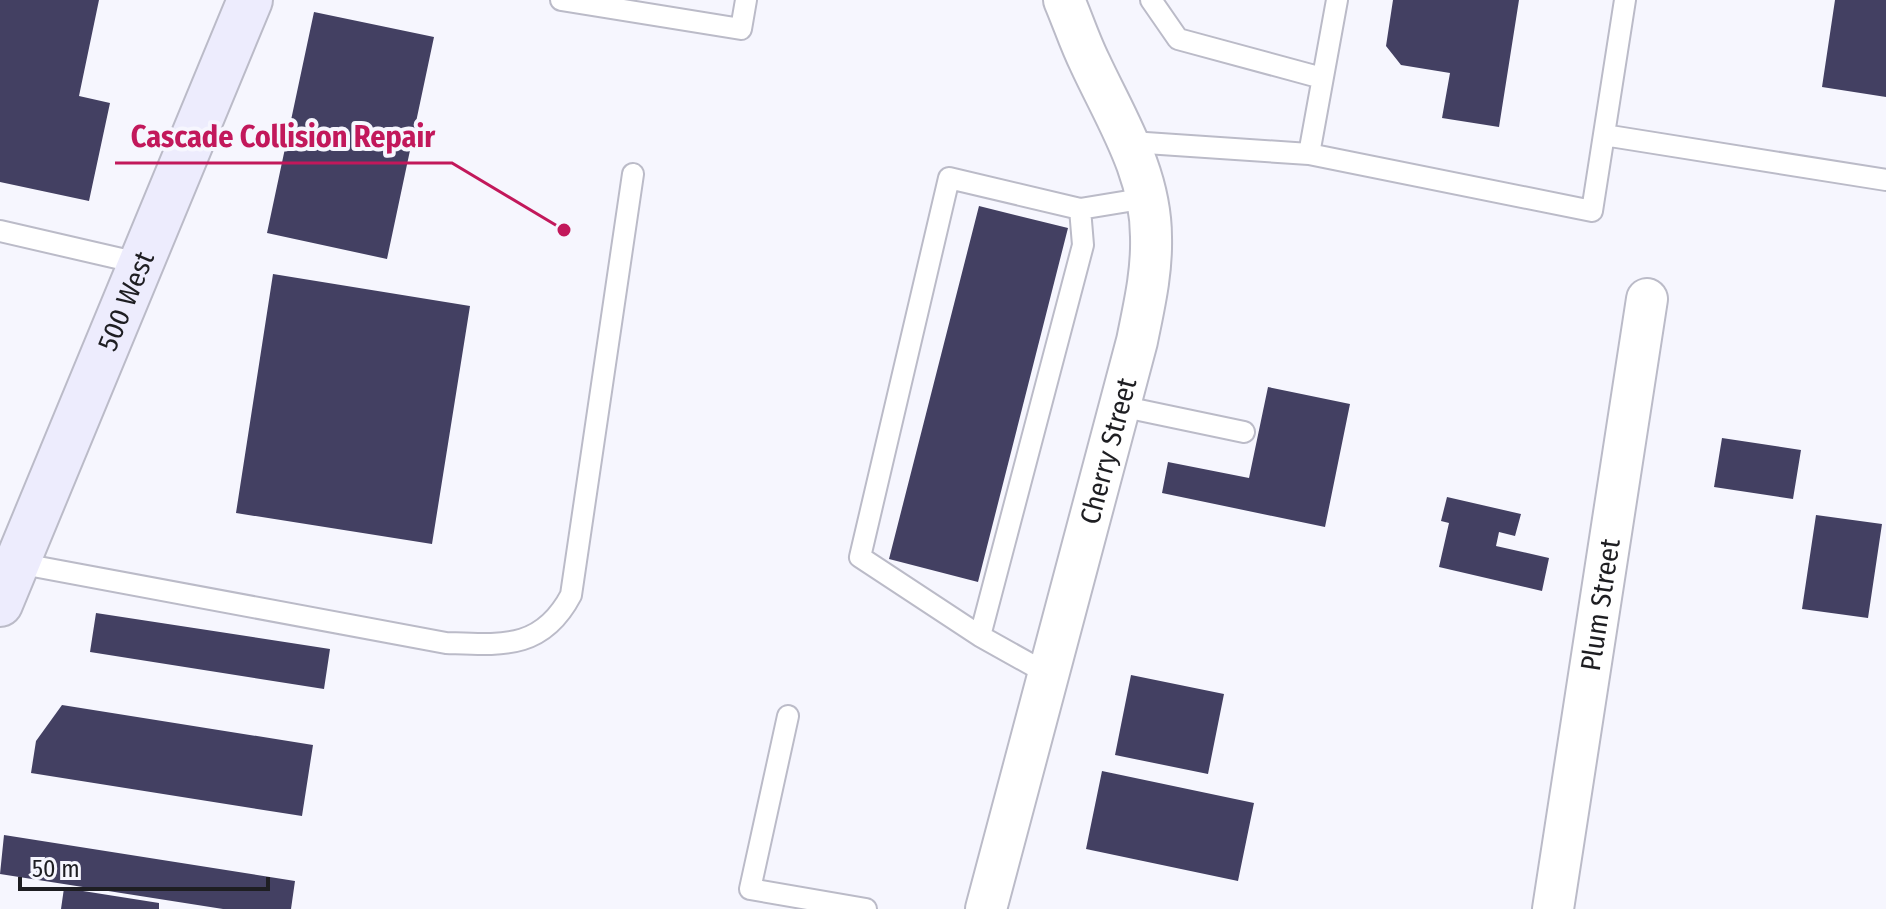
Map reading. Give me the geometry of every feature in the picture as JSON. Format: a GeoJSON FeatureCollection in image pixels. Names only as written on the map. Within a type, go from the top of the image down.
{"type":"FeatureCollection","features":[{"type":"Feature","properties":{"kind":"main road","name":"500 West"},"geometry":{"type":"LineString","coordinates":[[0,604],[250,0]]}},
{"type":"Feature","properties":{"kind":"street","name":"Cherry Street"},"geometry":{"type":"LineString","coordinates":[[986,909],[1120,406],[1150,271],[1147,198],[1131,142],[1089,62],[1064,0]]}},
{"type":"Feature","properties":{"kind":"street","name":"Plum Street"},"geometry":{"type":"LineString","coordinates":[[1553,909],[1647,299]]}},
{"type":"Feature","properties":{"kind":"lane"},"geometry":{"type":"LineString","coordinates":[[561,0],[741,29],[746,0]]}},
{"type":"Feature","properties":{"kind":"lane"},"geometry":{"type":"LineString","coordinates":[[1151,0],[1178,39],[1322,78]]}},
{"type":"Feature","properties":{"kind":"lane"},"geometry":{"type":"LineString","coordinates":[[1309,154],[1337,0]]}},
{"type":"Feature","properties":{"kind":"lane"},"geometry":{"type":"LineString","coordinates":[[1131,142],[1309,154],[1592,211],[1625,0]]}},
{"type":"Feature","properties":{"kind":"lane"},"geometry":{"type":"LineString","coordinates":[[1604,135],[1886,180]]}},
{"type":"Feature","properties":{"kind":"lane"},"geometry":{"type":"LineString","coordinates":[[17,563],[446,643],[489,645],[523,640],[557,621],[571,595],[633,174]]}},
{"type":"Feature","properties":{"kind":"lane"},"geometry":{"type":"LineString","coordinates":[[1048,674],[980,636],[860,557],[949,178],[1080,209],[1147,198]]}},
{"type":"Feature","properties":{"kind":"lane"},"geometry":{"type":"LineString","coordinates":[[980,636],[1083,245],[1080,209]]}},
{"type":"Feature","properties":{"kind":"lane"},"geometry":{"type":"LineString","coordinates":[[0,231],[143,264]]}},
{"type":"Feature","properties":{"kind":"lane"},"geometry":{"type":"LineString","coordinates":[[1120,406],[1244,432]]}},
{"type":"Feature","properties":{"kind":"lane"},"geometry":{"type":"LineString","coordinates":[[788,716],[750,889],[866,909]]}},
{"type":"Feature","properties":{"kind":"building"},"geometry":{"type":"Polygon","coordinates":[[[0,0],[99,0],[79,96],[110,103],[89,201],[0,182],[0,0]]]}},
{"type":"Feature","properties":{"kind":"building"},"geometry":{"type":"Polygon","coordinates":[[[1393,0],[1519,0],[1499,127],[1442,118],[1450,73],[1401,65],[1386,46],[1393,0]]]}},
{"type":"Feature","properties":{"kind":"building"},"geometry":{"type":"Polygon","coordinates":[[[1835,0],[1886,0],[1886,97],[1822,87],[1835,0]]]}},
{"type":"Feature","properties":{"kind":"building"},"geometry":{"type":"Polygon","coordinates":[[[314,12],[434,37],[387,259],[267,233],[314,12]]]}},
{"type":"Feature","properties":{"kind":"building"},"geometry":{"type":"Polygon","coordinates":[[[979,206],[1068,228],[978,582],[889,559],[979,206]]]}},
{"type":"Feature","properties":{"kind":"building"},"geometry":{"type":"Polygon","coordinates":[[[273,274],[470,306],[432,544],[236,513],[273,274]]]}},
{"type":"Feature","properties":{"kind":"building"},"geometry":{"type":"Polygon","coordinates":[[[1268,387],[1350,404],[1325,527],[1162,493],[1168,462],[1249,478],[1268,387]]]}},
{"type":"Feature","properties":{"kind":"building"},"geometry":{"type":"Polygon","coordinates":[[[1722,438],[1801,450],[1793,499],[1714,487],[1722,438]]]}},
{"type":"Feature","properties":{"kind":"building"},"geometry":{"type":"Polygon","coordinates":[[[1447,497],[1521,514],[1515,536],[1499,532],[1496,546],[1549,558],[1542,591],[1439,567],[1449,523],[1441,521],[1447,497]]]}},
{"type":"Feature","properties":{"kind":"building"},"geometry":{"type":"Polygon","coordinates":[[[1816,515],[1882,524],[1868,618],[1802,609],[1816,515]]]}},
{"type":"Feature","properties":{"kind":"building"},"geometry":{"type":"Polygon","coordinates":[[[96,613],[330,649],[324,689],[90,652],[96,613]]]}},
{"type":"Feature","properties":{"kind":"building"},"geometry":{"type":"Polygon","coordinates":[[[1131,675],[1224,694],[1208,774],[1115,755],[1131,675]]]}},
{"type":"Feature","properties":{"kind":"building"},"geometry":{"type":"Polygon","coordinates":[[[62,705],[313,745],[302,816],[31,773],[36,741],[62,705]]]}},
{"type":"Feature","properties":{"kind":"building"},"geometry":{"type":"Polygon","coordinates":[[[1102,771],[1254,803],[1238,881],[1086,849],[1102,771]]]}},
{"type":"Feature","properties":{"kind":"building"},"geometry":{"type":"Polygon","coordinates":[[[4,835],[295,881],[291,909],[223,909],[0,874],[4,835]]]}},
{"type":"Feature","properties":{"kind":"building"},"geometry":{"type":"Polygon","coordinates":[[[64,888],[159,903],[159,909],[61,909],[64,888]]]}},
{"type":"Feature","properties":{"kind":"place","name":"Cascade Collision Repair"},"geometry":{"type":"Point","coordinates":[564,230]}}]}
